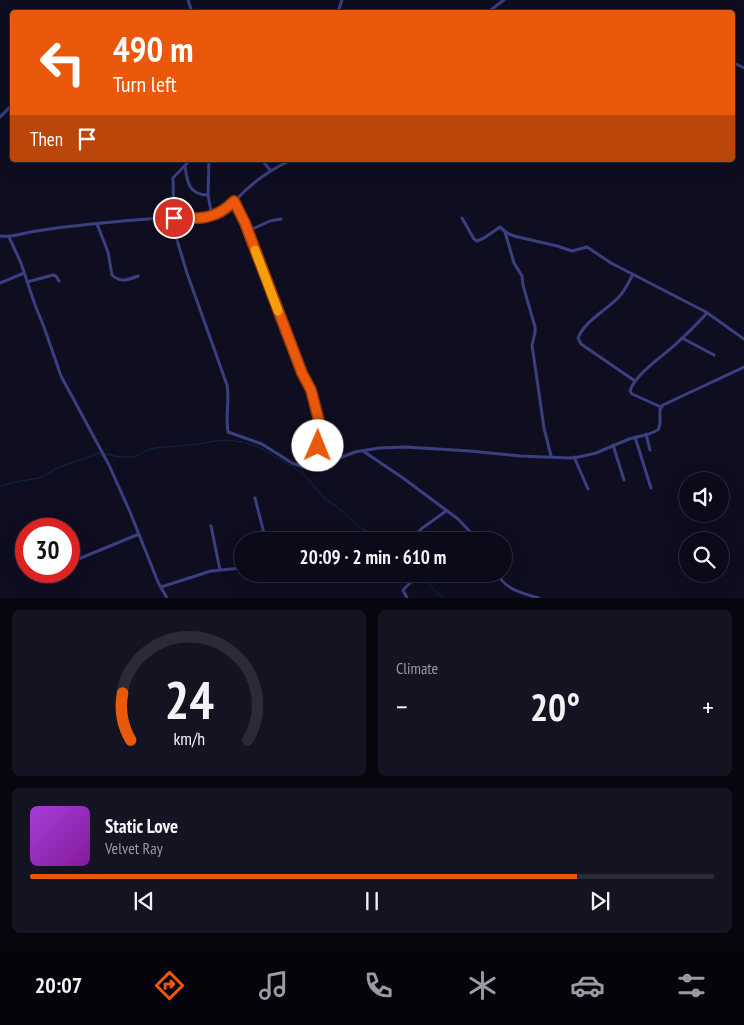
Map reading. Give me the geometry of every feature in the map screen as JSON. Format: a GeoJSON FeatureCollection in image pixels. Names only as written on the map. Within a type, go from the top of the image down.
{"type":"FeatureCollection","features":[{"type":"Feature","properties":{"kind":"street"},"geometry":{"type":"LineString","coordinates":[[491,10],[504,0]]}},
{"type":"Feature","properties":{"kind":"street"},"geometry":{"type":"LineString","coordinates":[[0,117],[10,107]]}},
{"type":"Feature","properties":{"kind":"street"},"geometry":{"type":"LineString","coordinates":[[174,218],[172,178],[188,162]]}},
{"type":"Feature","properties":{"kind":"street"},"geometry":{"type":"LineString","coordinates":[[209,162],[208,195],[212,216]]}},
{"type":"Feature","properties":{"kind":"street"},"geometry":{"type":"LineString","coordinates":[[264,162],[270,170]]}},
{"type":"Feature","properties":{"kind":"street"},"geometry":{"type":"LineString","coordinates":[[0,236],[9,237],[36,231],[97,224],[163,218],[198,219],[212,216],[222,212],[270,170],[287,162]]}},
{"type":"Feature","properties":{"kind":"street"},"geometry":{"type":"LineString","coordinates":[[185,166],[190,188],[198,193],[208,195]]}},
{"type":"Feature","properties":{"kind":"street"},"geometry":{"type":"LineString","coordinates":[[234,201],[248,231],[302,373],[312,394],[319,421],[319,458],[324,464]]}},
{"type":"Feature","properties":{"kind":"street"},"geometry":{"type":"LineString","coordinates":[[163,218],[170,223],[175,234],[184,265],[228,385],[226,420],[228,432],[262,444],[292,463],[304,468],[324,464],[345,455],[379,448],[405,447],[520,456],[586,456],[658,430],[660,427],[659,412],[661,407],[744,368]]}},
{"type":"Feature","properties":{"kind":"street"},"geometry":{"type":"LineString","coordinates":[[462,218],[477,241],[501,227],[505,232],[514,263],[522,276],[535,327],[532,345],[544,428],[552,456]]}},
{"type":"Feature","properties":{"kind":"street"},"geometry":{"type":"LineString","coordinates":[[248,231],[270,221],[281,219]]}},
{"type":"Feature","properties":{"kind":"street"},"geometry":{"type":"LineString","coordinates":[[97,224],[108,252],[112,275],[120,281],[138,276]]}},
{"type":"Feature","properties":{"kind":"street"},"geometry":{"type":"LineString","coordinates":[[505,232],[520,238],[572,251],[587,247],[610,262],[707,313],[744,339]]}},
{"type":"Feature","properties":{"kind":"street"},"geometry":{"type":"LineString","coordinates":[[9,237],[15,248],[61,376],[109,465],[161,588],[167,598]]}},
{"type":"Feature","properties":{"kind":"street"},"geometry":{"type":"LineString","coordinates":[[0,283],[24,273]]}},
{"type":"Feature","properties":{"kind":"street"},"geometry":{"type":"LineString","coordinates":[[633,274],[620,295],[581,331],[578,338],[581,344],[635,381]]}},
{"type":"Feature","properties":{"kind":"street"},"geometry":{"type":"LineString","coordinates":[[27,282],[53,275],[59,281]]}},
{"type":"Feature","properties":{"kind":"street"},"geometry":{"type":"LineString","coordinates":[[661,407],[630,392],[630,388],[652,364],[707,313]]}},
{"type":"Feature","properties":{"kind":"street"},"geometry":{"type":"LineString","coordinates":[[682,338],[714,355]]}},
{"type":"Feature","properties":{"kind":"street"},"geometry":{"type":"LineString","coordinates":[[646,434],[650,450]]}},
{"type":"Feature","properties":{"kind":"street"},"geometry":{"type":"LineString","coordinates":[[635,437],[651,488]]}},
{"type":"Feature","properties":{"kind":"street"},"geometry":{"type":"LineString","coordinates":[[613,445],[624,480]]}},
{"type":"Feature","properties":{"kind":"street"},"geometry":{"type":"LineString","coordinates":[[363,451],[458,519],[469,532]]}},
{"type":"Feature","properties":{"kind":"street"},"geometry":{"type":"LineString","coordinates":[[574,457],[588,489]]}},
{"type":"Feature","properties":{"kind":"street"},"geometry":{"type":"LineString","coordinates":[[255,498],[264,532]]}},
{"type":"Feature","properties":{"kind":"street"},"geometry":{"type":"LineString","coordinates":[[418,532],[446,511]]}},
{"type":"Feature","properties":{"kind":"street"},"geometry":{"type":"LineString","coordinates":[[212,526],[220,570]]}},
{"type":"Feature","properties":{"kind":"street"},"geometry":{"type":"LineString","coordinates":[[80,558],[139,534]]}},
{"type":"Feature","properties":{"kind":"street"},"geometry":{"type":"LineString","coordinates":[[161,588],[211,572],[234,569]]}},
{"type":"Feature","properties":{"kind":"street"},"geometry":{"type":"LineString","coordinates":[[407,598],[403,590],[411,582]]}},
{"type":"Feature","properties":{"kind":"street"},"geometry":{"type":"LineString","coordinates":[[503,582],[524,594],[538,598]]}},
{"type":"Feature","properties":{"kind":"waterway"},"geometry":{"type":"LineString","coordinates":[[0,486],[39,478],[60,467],[99,453],[132,457],[155,448],[227,440],[259,447],[303,473],[325,499],[368,532]]}},
{"type":"Feature","properties":{"kind":"waterway"},"geometry":{"type":"LineString","coordinates":[[427,582],[444,598]]}},
{"type":"Feature","properties":{"kind":"slow traffic"},"geometry":{"type":"LineString","coordinates":[[255,250],[278,311]]}},
{"type":"Feature","properties":{"kind":"route"},"geometry":{"type":"LineString","coordinates":[[174,218],[206,218],[222,212],[234,201],[263,268],[304,378],[311,390],[319,421],[318,446]]}}]}
